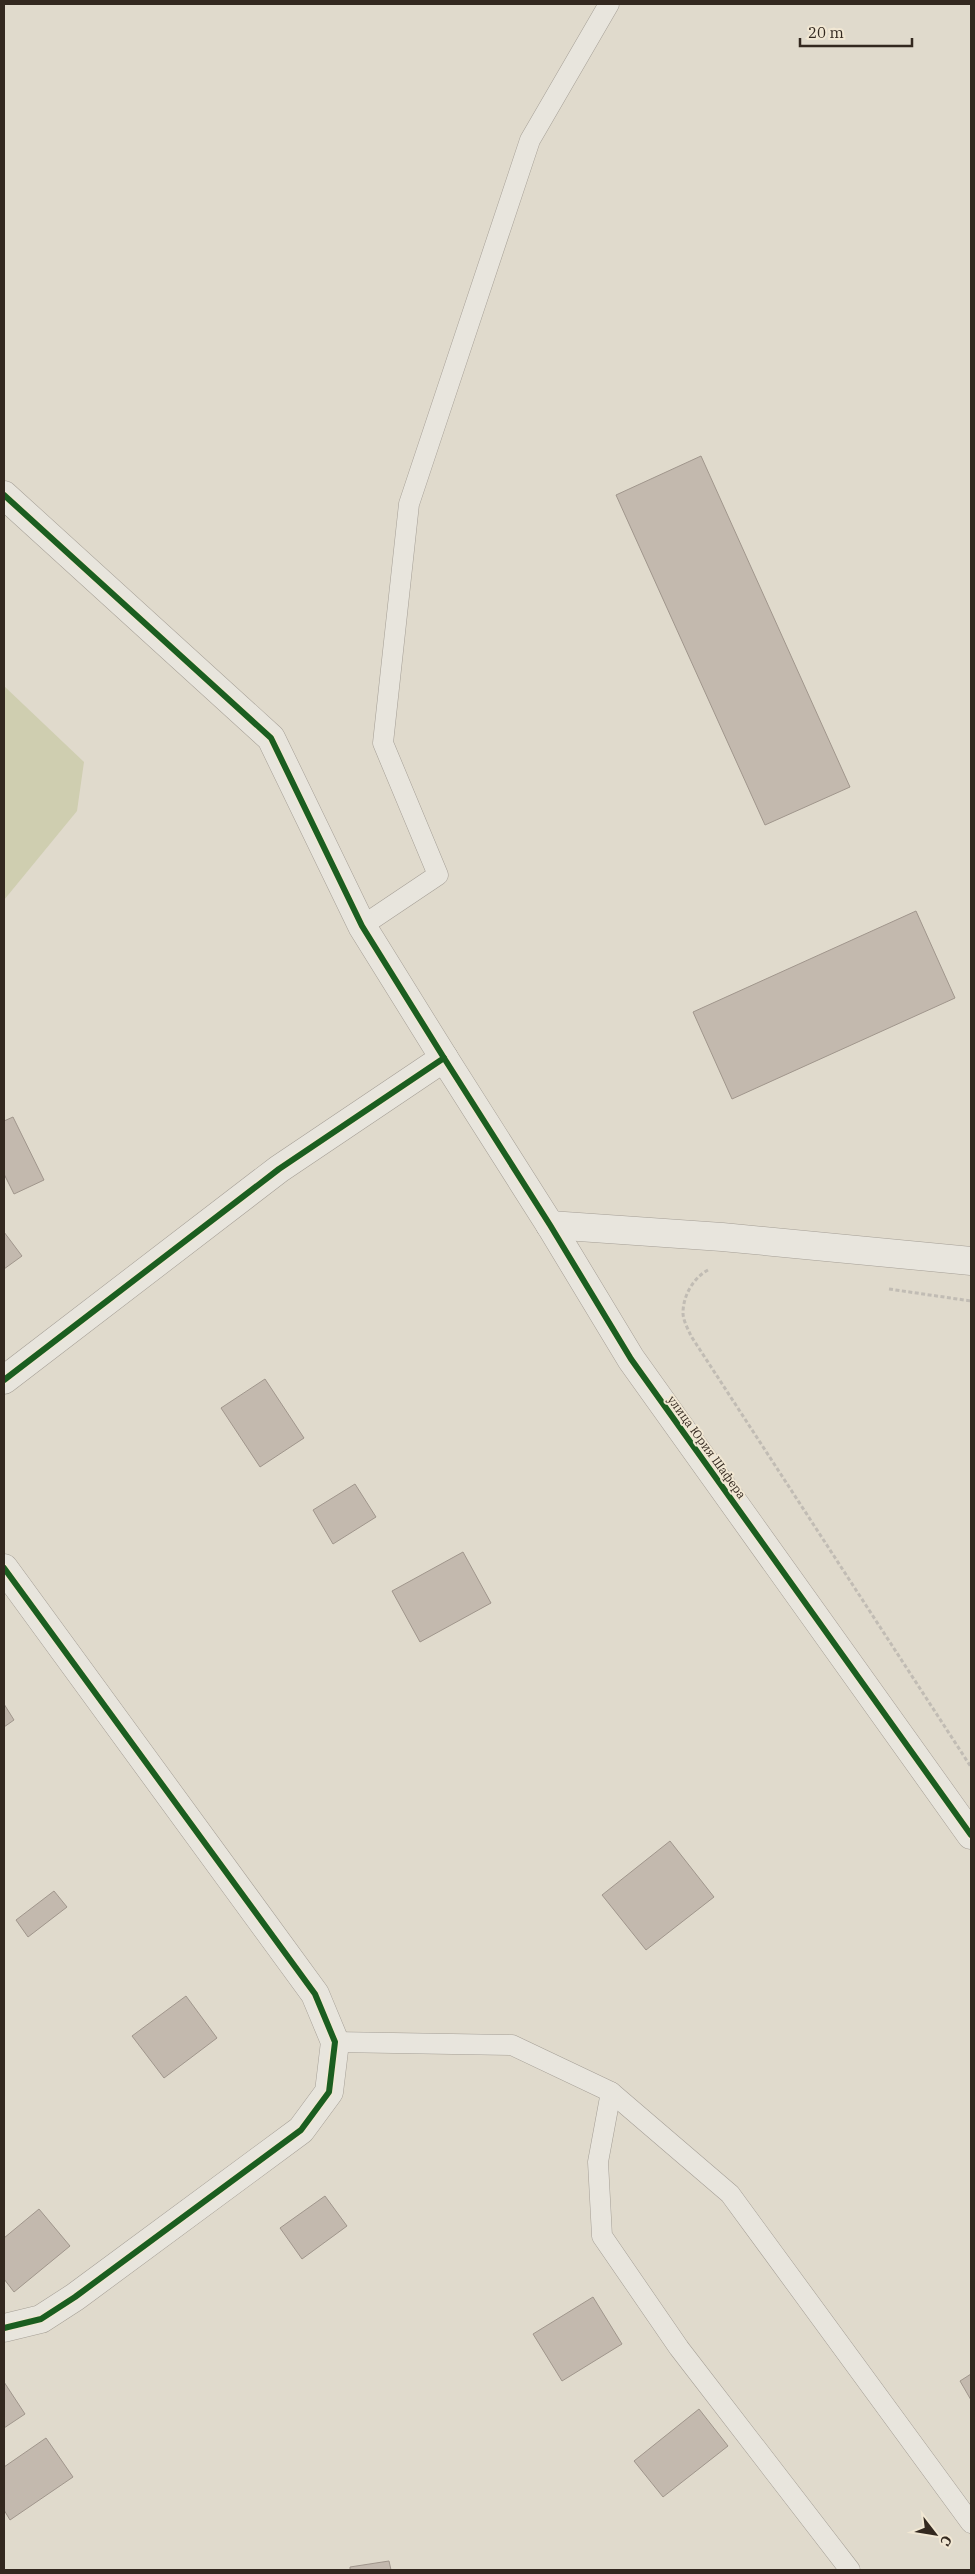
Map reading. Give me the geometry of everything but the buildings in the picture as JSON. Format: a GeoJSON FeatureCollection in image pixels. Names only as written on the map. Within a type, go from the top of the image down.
{"type":"FeatureCollection","features":[{"type":"Feature","properties":{"kind":"street","name":"улица Юрия Шафера"},"geometry":{"type":"LineString","coordinates":[[4,495],[271,738],[362,926],[550,1225],[631,1359],[971,1835]]}},
{"type":"Feature","properties":{"kind":"street"},"geometry":{"type":"LineString","coordinates":[[4,1380],[280,1169],[444,1058]]}},
{"type":"Feature","properties":{"kind":"street"},"geometry":{"type":"LineString","coordinates":[[550,1225],[722,1237],[971,1261]]}},
{"type":"Feature","properties":{"kind":"street"},"geometry":{"type":"LineString","coordinates":[[4,1568],[315,1994],[334,2042],[329,2092],[301,2130],[75,2297],[41,2319],[11,2328],[4,2328]]}},
{"type":"Feature","properties":{"kind":"lane"},"geometry":{"type":"LineString","coordinates":[[362,926],[438,875],[383,743],[409,504],[530,140],[609,4]]}},
{"type":"Feature","properties":{"kind":"lane"},"geometry":{"type":"LineString","coordinates":[[334,2042],[512,2045],[611,2092],[730,2194],[971,2523]]}},
{"type":"Feature","properties":{"kind":"lane"},"geometry":{"type":"LineString","coordinates":[[611,2092],[598,2162],[602,2236],[678,2348],[850,2570]]}},
{"type":"Feature","properties":{"kind":"path"},"geometry":{"type":"LineString","coordinates":[[714,1268],[701,1274],[687,1292],[682,1314],[691,1336],[971,1767]]}},
{"type":"Feature","properties":{"kind":"path"},"geometry":{"type":"LineString","coordinates":[[884,1289],[971,1301]]}},
{"type":"Feature","properties":{"kind":"green space"},"geometry":{"type":"Polygon","coordinates":[[[4,686],[84,762],[77,811],[4,900],[4,686]]]}},
{"type":"Feature","properties":{"kind":"cycle path"},"geometry":{"type":"LineString","coordinates":[[4,495],[271,738],[362,926],[444,1058],[279,1169],[4,1380]]}},
{"type":"Feature","properties":{"kind":"cycle path"},"geometry":{"type":"LineString","coordinates":[[444,1058],[550,1225],[631,1359],[971,1835]]}},
{"type":"Feature","properties":{"kind":"cycle path"},"geometry":{"type":"LineString","coordinates":[[4,1568],[315,1994],[335,2042],[329,2092],[301,2130],[75,2297],[41,2319],[4,2328]]}}]}
